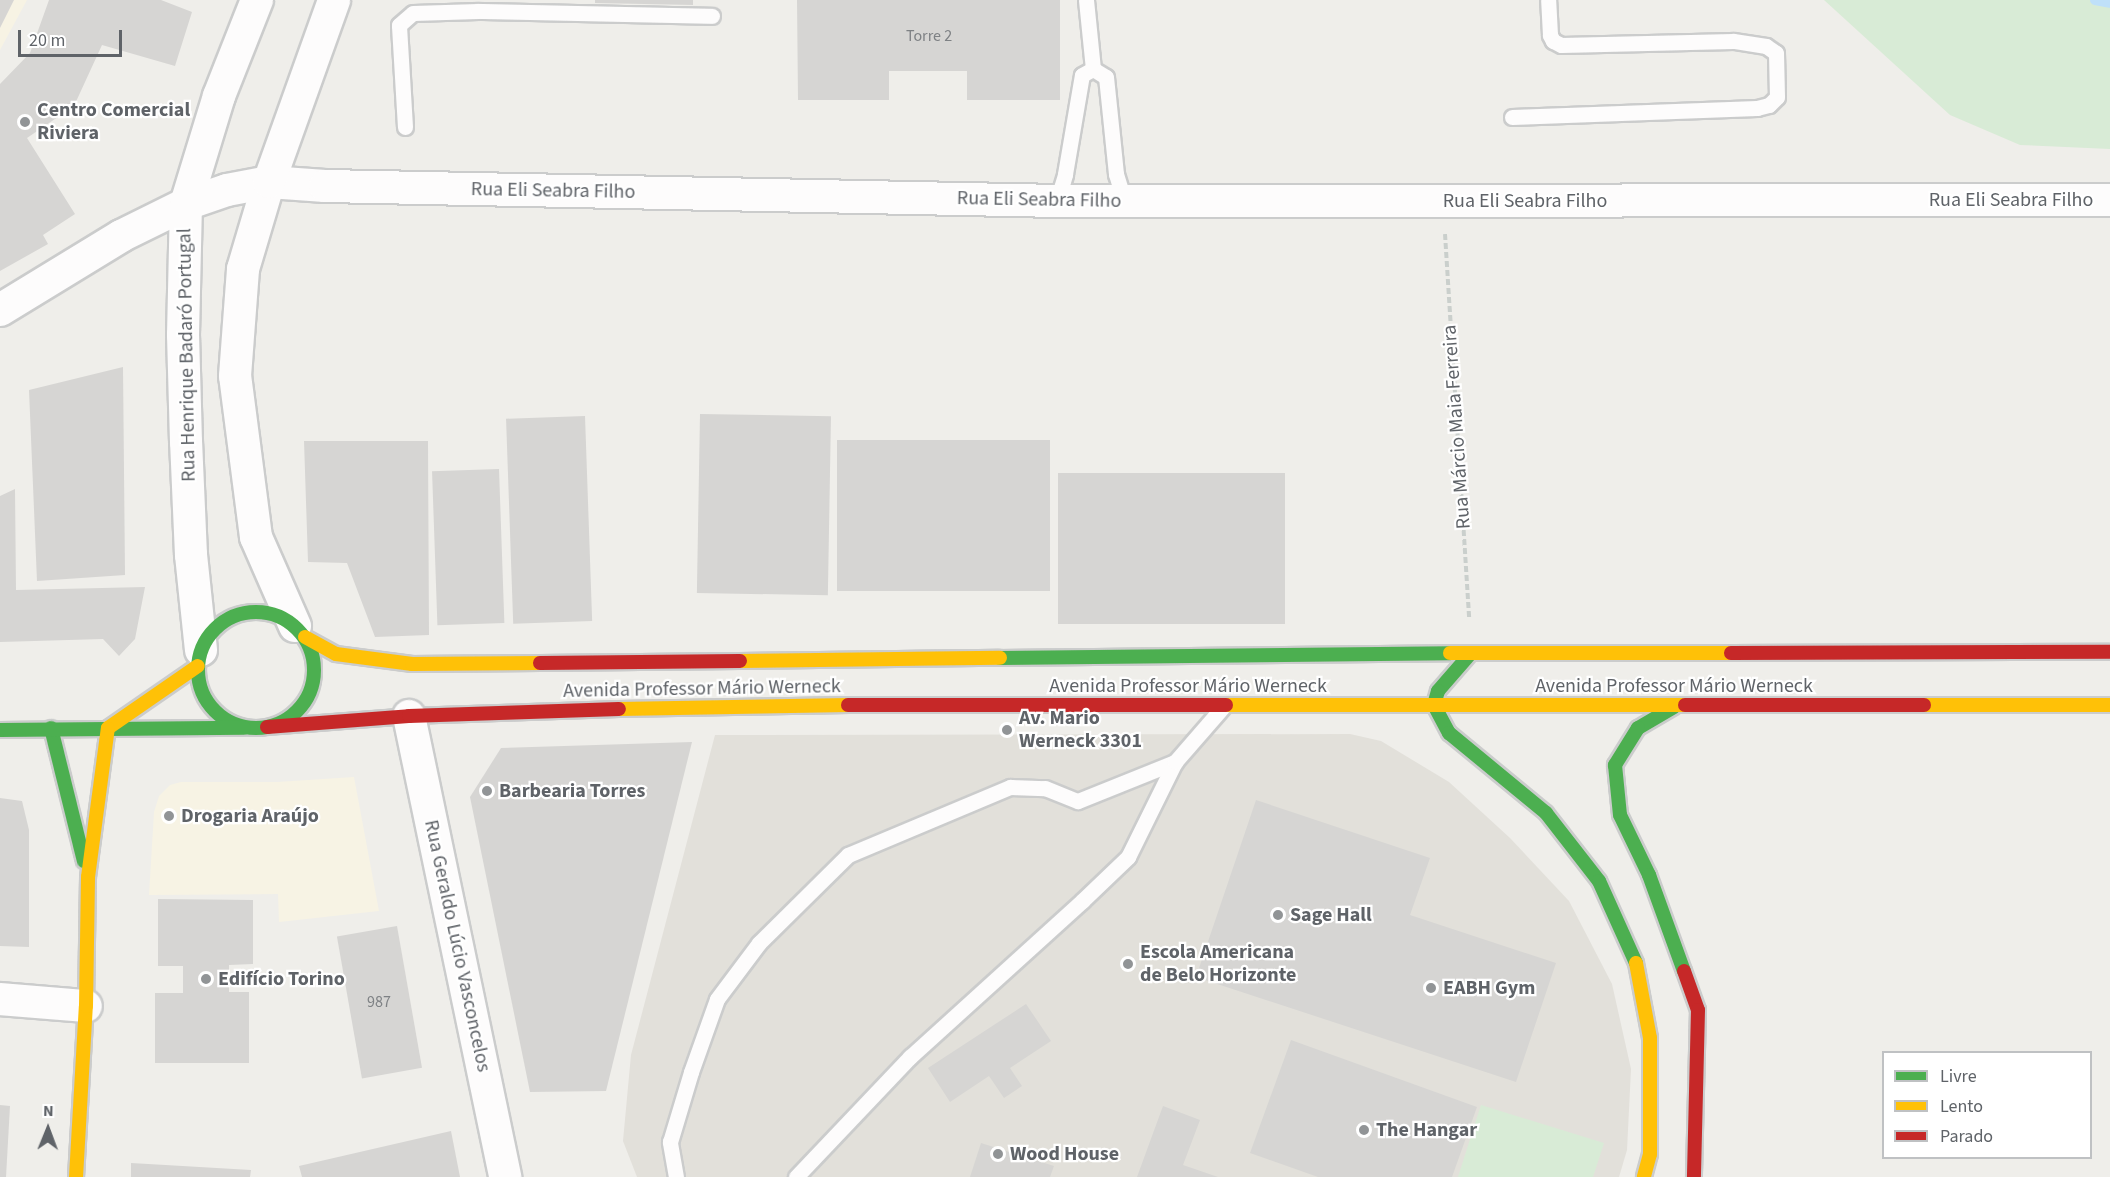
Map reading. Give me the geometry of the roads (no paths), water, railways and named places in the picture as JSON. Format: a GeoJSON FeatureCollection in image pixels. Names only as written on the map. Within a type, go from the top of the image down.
{"type":"FeatureCollection","features":[{"type":"Feature","properties":{"kind":"main road"},"geometry":{"type":"LineString","coordinates":[[0,730],[267,728],[294,715],[311,692],[315,664],[300,632],[282,617],[266,612],[250,611],[234,615],[208,635],[199,658],[203,695],[212,708],[237,725],[252,728]]}},
{"type":"Feature","properties":{"kind":"main road","name":"Avenida Professor Mário Werneck"},"geometry":{"type":"LineString","coordinates":[[300,632],[336,654],[412,664],[1471,653],[2110,652]]}},
{"type":"Feature","properties":{"kind":"main road"},"geometry":{"type":"LineString","coordinates":[[1471,653],[1438,691],[1434,705],[1449,733],[1546,813],[1599,881],[1635,956],[1650,1038],[1650,1154],[1644,1177]]}},
{"type":"Feature","properties":{"kind":"main road"},"geometry":{"type":"LineString","coordinates":[[76,1177],[86,1006],[88,877],[108,728],[199,658]]}},
{"type":"Feature","properties":{"kind":"main road","name":"Avenida Professor Mário Werneck"},"geometry":{"type":"LineString","coordinates":[[267,728],[409,716],[724,705],[1223,707],[2110,705]]}},
{"type":"Feature","properties":{"kind":"main road"},"geometry":{"type":"LineString","coordinates":[[1674,707],[1638,728],[1615,765],[1620,815],[1649,875],[1698,1010],[1694,1177]]}},
{"type":"Feature","properties":{"kind":"main road"},"geometry":{"type":"LineString","coordinates":[[51,728],[88,877]]}},
{"type":"Feature","properties":{"kind":"street","name":"Rua Henrique Badaró Portugal"},"geometry":{"type":"LineString","coordinates":[[199,658],[191,555],[183,335],[186,204],[219,96],[256,0]]}},
{"type":"Feature","properties":{"kind":"street"},"geometry":{"type":"LineString","coordinates":[[300,632],[256,537],[235,376],[243,269],[269,182],[334,0]]}},
{"type":"Feature","properties":{"kind":"street","name":"Rua Eli Seabra Filho"},"geometry":{"type":"LineString","coordinates":[[0,310],[121,236],[186,204],[227,190],[269,182],[325,186],[1057,201],[2110,200]]}},
{"type":"Feature","properties":{"kind":"street","name":"Rua Geraldo Lúcio Vasconcelos"},"geometry":{"type":"LineString","coordinates":[[409,716],[505,1177]]}},
{"type":"Feature","properties":{"kind":"street"},"geometry":{"type":"LineString","coordinates":[[0,999],[86,1006]]}},
{"type":"Feature","properties":{"kind":"lane"},"geometry":{"type":"LineString","coordinates":[[1086,0],[1092,69]]}},
{"type":"Feature","properties":{"kind":"lane"},"geometry":{"type":"LineString","coordinates":[[1512,117],[1757,108],[1769,105],[1777,97],[1776,53],[1766,46],[1733,42],[1562,45],[1553,41],[1550,35],[1548,0]]}},
{"type":"Feature","properties":{"kind":"lane"},"geometry":{"type":"LineString","coordinates":[[405,127],[399,24],[413,13],[478,11],[712,16]]}},
{"type":"Feature","properties":{"kind":"lane"},"geometry":{"type":"LineString","coordinates":[[1057,201],[1065,174],[1082,75],[1092,69]]}},
{"type":"Feature","properties":{"kind":"lane"},"geometry":{"type":"LineString","coordinates":[[1092,69],[1106,77],[1116,174],[1124,201]]}},
{"type":"Feature","properties":{"kind":"lane"},"geometry":{"type":"LineString","coordinates":[[796,1177],[910,1057],[1082,901],[1128,856],[1175,762],[1223,707]]}},
{"type":"Feature","properties":{"kind":"lane"},"geometry":{"type":"LineString","coordinates":[[676,1177],[670,1142],[691,1072],[717,999],[759,943],[848,855],[1010,787],[1045,788],[1078,801],[1175,762]]}},
{"type":"Feature","properties":{"kind":"waterway"},"geometry":{"type":"LineString","coordinates":[[2095,0],[2110,3]]}},
{"type":"Feature","properties":{"kind":"place","name":"Centro Comercial Riviera"},"geometry":{"type":"Point","coordinates":[25,122]}},
{"type":"Feature","properties":{"kind":"place","name":"Av. Mario Werneck 3301"},"geometry":{"type":"Point","coordinates":[1007,730]}},
{"type":"Feature","properties":{"kind":"place","name":"Barbearia Torres"},"geometry":{"type":"Point","coordinates":[487,791]}},
{"type":"Feature","properties":{"kind":"place","name":"Drogaria Araújo"},"geometry":{"type":"Point","coordinates":[169,816]}},
{"type":"Feature","properties":{"kind":"place","name":"Sage Hall"},"geometry":{"type":"Point","coordinates":[1278,915]}},
{"type":"Feature","properties":{"kind":"place","name":"Escola Americana de Belo Horizonte"},"geometry":{"type":"Point","coordinates":[1128,964]}},
{"type":"Feature","properties":{"kind":"place","name":"Edifício Torino"},"geometry":{"type":"Point","coordinates":[206,979]}},
{"type":"Feature","properties":{"kind":"place","name":"EABH Gym"},"geometry":{"type":"Point","coordinates":[1431,988]}},
{"type":"Feature","properties":{"kind":"place","name":"The Hangar"},"geometry":{"type":"Point","coordinates":[1364,1130]}},
{"type":"Feature","properties":{"kind":"place","name":"Wood House"},"geometry":{"type":"Point","coordinates":[998,1154]}}]}
